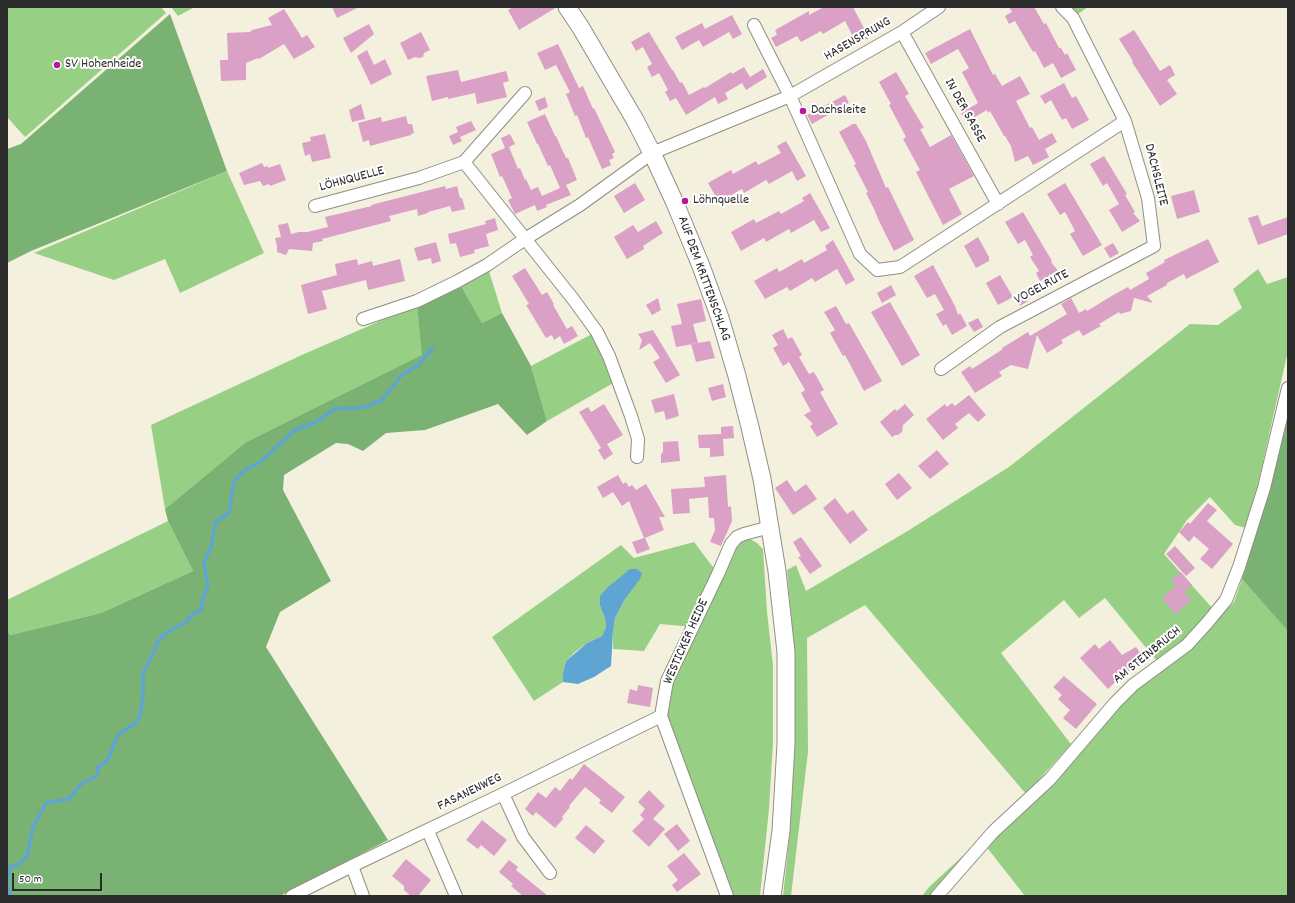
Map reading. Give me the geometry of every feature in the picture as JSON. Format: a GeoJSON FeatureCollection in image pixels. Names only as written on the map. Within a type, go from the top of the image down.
{"type":"FeatureCollection","features":[{"type":"Feature","properties":{"kind":"street","name":"AUF DEM KRITTENSCHLAG"},"geometry":{"type":"LineString","coordinates":[[567,7],[618,90],[652,153],[675,203],[701,266],[720,318],[739,384],[762,479],[770,527]]}},
{"type":"Feature","properties":{"kind":"street","name":"HASENSPRUNG"},"geometry":{"type":"LineString","coordinates":[[652,153],[790,96],[902,32],[939,7]]}},
{"type":"Feature","properties":{"kind":"street","name":"DACHSLEITE"},"geometry":{"type":"LineString","coordinates":[[1062,7],[1073,18],[1125,121],[1148,198],[1153,237]]}},
{"type":"Feature","properties":{"kind":"street"},"geometry":{"type":"LineString","coordinates":[[754,25],[790,96],[860,254],[877,270],[900,267],[1125,121]]}},
{"type":"Feature","properties":{"kind":"street","name":"IN DER SASSE"},"geometry":{"type":"LineString","coordinates":[[902,32],[998,204]]}},
{"type":"Feature","properties":{"kind":"street","name":"LÖHNQUELLE"},"geometry":{"type":"LineString","coordinates":[[315,206],[419,178],[464,162],[524,93]]}},
{"type":"Feature","properties":{"kind":"street"},"geometry":{"type":"LineString","coordinates":[[363,319],[417,301],[487,265],[525,239],[580,205],[652,153]]}},
{"type":"Feature","properties":{"kind":"street"},"geometry":{"type":"LineString","coordinates":[[464,162],[573,299],[597,332],[609,356],[631,416],[638,439],[637,457]]}},
{"type":"Feature","properties":{"kind":"street","name":"VOGELRUTE"},"geometry":{"type":"LineString","coordinates":[[941,369],[1000,327],[1154,246],[1153,237]]}},
{"type":"Feature","properties":{"kind":"street","name":"AM STEINBRUCH"},"geometry":{"type":"LineString","coordinates":[[938,896],[993,832],[1050,779],[1115,703],[1133,685],[1187,645],[1226,600],[1239,567],[1264,488],[1288,388]]}},
{"type":"Feature","properties":{"kind":"street"},"geometry":{"type":"LineString","coordinates":[[770,527],[777,571],[786,652],[786,744],[782,815],[772,896]]}},
{"type":"Feature","properties":{"kind":"street","name":"WESTICKER HEIDE"},"geometry":{"type":"LineString","coordinates":[[727,896],[661,716],[667,681],[731,544],[737,537],[770,527]]}},
{"type":"Feature","properties":{"kind":"street","name":"FASANENWEG"},"geometry":{"type":"LineString","coordinates":[[292,896],[428,831],[661,716]]}},
{"type":"Feature","properties":{"kind":"street"},"geometry":{"type":"LineString","coordinates":[[503,794],[523,837],[550,873]]}},
{"type":"Feature","properties":{"kind":"street"},"geometry":{"type":"LineString","coordinates":[[428,831],[456,896]]}},
{"type":"Feature","properties":{"kind":"street"},"geometry":{"type":"LineString","coordinates":[[352,866],[363,896]]}},
{"type":"Feature","properties":{"kind":"green space","name":"SV Hohenheide"},"geometry":{"type":"Polygon","coordinates":[[[7,7],[161,7],[166,13],[25,137],[7,117],[7,7]]]}},
{"type":"Feature","properties":{"kind":"green space"},"geometry":{"type":"Polygon","coordinates":[[[171,7],[195,7],[178,16],[171,7]]]}},
{"type":"Feature","properties":{"kind":"green space"},"geometry":{"type":"Polygon","coordinates":[[[1067,7],[1088,7],[1075,16],[1067,7]]]}},
{"type":"Feature","properties":{"kind":"green space"},"geometry":{"type":"Polygon","coordinates":[[[170,14],[227,171],[31,251],[7,263],[7,149],[21,144],[170,14]]]}},
{"type":"Feature","properties":{"kind":"green space"},"geometry":{"type":"Polygon","coordinates":[[[227,171],[264,253],[180,293],[165,259],[114,280],[34,253],[227,171]]]}},
{"type":"Feature","properties":{"kind":"green space"},"geometry":{"type":"Polygon","coordinates":[[[488,268],[502,313],[482,323],[460,284],[488,268]]]}},
{"type":"Feature","properties":{"kind":"green space"},"geometry":{"type":"Polygon","coordinates":[[[1258,269],[1267,284],[1288,277],[1288,351],[1257,488],[1246,528],[1235,525],[1210,497],[1187,520],[1164,554],[1214,610],[1181,644],[1157,661],[1105,598],[1079,618],[1064,600],[1001,653],[1071,744],[1026,794],[865,605],[807,638],[808,752],[791,896],[783,896],[790,832],[795,744],[794,650],[787,570],[796,565],[806,591],[906,532],[1009,467],[1190,324],[1218,325],[1242,308],[1233,289],[1258,269]]]}},
{"type":"Feature","properties":{"kind":"green space"},"geometry":{"type":"Polygon","coordinates":[[[460,284],[482,323],[502,313],[531,366],[547,421],[527,435],[498,404],[425,430],[386,433],[363,451],[348,444],[336,443],[284,475],[283,490],[331,581],[280,612],[266,647],[388,840],[280,896],[7,896],[7,630],[10,635],[101,613],[193,571],[168,521],[165,509],[246,442],[422,355],[417,305],[460,284]]]}},
{"type":"Feature","properties":{"kind":"green space"},"geometry":{"type":"Polygon","coordinates":[[[417,305],[423,355],[246,442],[165,509],[151,425],[304,354],[417,305]]]}},
{"type":"Feature","properties":{"kind":"green space"},"geometry":{"type":"Polygon","coordinates":[[[592,334],[615,382],[547,421],[531,366],[592,334]]]}},
{"type":"Feature","properties":{"kind":"green space"},"geometry":{"type":"Polygon","coordinates":[[[1288,414],[1288,631],[1242,579],[1269,489],[1288,414]]]}},
{"type":"Feature","properties":{"kind":"green space"},"geometry":{"type":"Polygon","coordinates":[[[168,521],[193,571],[101,613],[10,635],[7,630],[7,600],[168,521]]]}},
{"type":"Feature","properties":{"kind":"green space"},"geometry":{"type":"Polygon","coordinates":[[[750,539],[763,549],[767,612],[773,665],[773,743],[769,809],[760,896],[729,896],[664,716],[670,682],[737,542],[750,539]]]}},
{"type":"Feature","properties":{"kind":"green space"},"geometry":{"type":"Polygon","coordinates":[[[694,542],[716,571],[693,627],[660,624],[644,651],[613,649],[615,618],[625,599],[600,606],[605,618],[606,627],[602,636],[587,643],[575,652],[566,661],[563,673],[563,682],[534,701],[492,637],[621,545],[634,558],[694,542]]]}},
{"type":"Feature","properties":{"kind":"green space"},"geometry":{"type":"Polygon","coordinates":[[[1242,579],[1288,630],[1288,896],[1025,896],[985,845],[1119,703],[1190,649],[1234,602],[1242,579]]]}},
{"type":"Feature","properties":{"kind":"green space"},"geometry":{"type":"Polygon","coordinates":[[[979,841],[933,896],[922,896],[929,887],[979,841]]]}},
{"type":"Feature","properties":{"kind":"water"},"geometry":{"type":"Polygon","coordinates":[[[630,569],[637,569],[642,573],[640,579],[625,599],[615,618],[611,666],[594,677],[578,684],[563,682],[563,673],[566,661],[587,643],[602,636],[606,627],[605,618],[600,606],[600,596],[608,587],[630,569]]]}},
{"type":"Feature","properties":{"kind":"building"},"geometry":{"type":"Polygon","coordinates":[[[332,7],[359,7],[337,18],[332,7]]]}},
{"type":"Feature","properties":{"kind":"building"},"geometry":{"type":"Polygon","coordinates":[[[513,7],[557,7],[519,30],[508,10],[513,7]]]}},
{"type":"Feature","properties":{"kind":"building"},"geometry":{"type":"Polygon","coordinates":[[[824,7],[853,7],[869,38],[857,44],[845,21],[823,34],[821,31],[801,42],[797,36],[776,47],[771,38],[777,35],[775,30],[809,11],[809,15],[824,7]]]}},
{"type":"Feature","properties":{"kind":"building"},"geometry":{"type":"Polygon","coordinates":[[[1009,7],[1034,7],[1044,24],[1046,23],[1059,48],[1061,48],[1065,55],[1067,53],[1076,70],[1061,78],[1053,63],[1044,68],[1035,51],[1033,52],[1015,21],[1009,24],[1005,16],[1012,12],[1009,7]]]}},
{"type":"Feature","properties":{"kind":"building"},"geometry":{"type":"Polygon","coordinates":[[[284,9],[302,38],[307,35],[315,47],[294,59],[284,44],[259,59],[258,58],[246,63],[246,80],[221,81],[220,60],[228,60],[227,33],[250,32],[252,30],[272,25],[268,18],[284,9]]]}},
{"type":"Feature","properties":{"kind":"building"},"geometry":{"type":"Polygon","coordinates":[[[732,15],[742,34],[733,39],[729,32],[703,47],[699,40],[682,50],[675,37],[702,23],[705,29],[732,15]]]}},
{"type":"Feature","properties":{"kind":"building"},"geometry":{"type":"Polygon","coordinates":[[[369,24],[374,34],[351,53],[343,38],[369,24]]]}},
{"type":"Feature","properties":{"kind":"building"},"geometry":{"type":"Polygon","coordinates":[[[970,29],[993,75],[995,74],[1002,86],[1020,76],[1030,94],[1016,101],[1030,128],[1032,127],[1039,140],[1052,133],[1057,142],[1045,149],[1049,157],[1033,165],[1028,156],[1015,162],[1011,146],[990,111],[988,113],[987,110],[966,122],[961,113],[978,103],[962,72],[969,68],[958,49],[931,64],[925,53],[970,29]]]}},
{"type":"Feature","properties":{"kind":"building"},"geometry":{"type":"Polygon","coordinates":[[[1134,30],[1160,71],[1170,65],[1175,75],[1167,80],[1177,94],[1160,106],[1119,39],[1134,30]]]}},
{"type":"Feature","properties":{"kind":"building"},"geometry":{"type":"Polygon","coordinates":[[[421,32],[430,50],[424,53],[423,57],[415,57],[408,60],[400,43],[421,32]]]}},
{"type":"Feature","properties":{"kind":"building"},"geometry":{"type":"Polygon","coordinates":[[[649,32],[689,95],[704,87],[705,88],[731,72],[732,74],[744,67],[750,77],[763,69],[767,77],[746,90],[742,83],[725,93],[728,99],[718,104],[715,97],[686,115],[676,98],[670,101],[665,92],[668,90],[659,73],[652,77],[647,67],[652,64],[643,47],[636,51],[631,42],[649,32]]]}},
{"type":"Feature","properties":{"kind":"building"},"geometry":{"type":"Polygon","coordinates":[[[558,44],[579,88],[583,86],[615,152],[612,154],[614,158],[609,160],[611,165],[602,169],[588,137],[586,138],[577,115],[575,116],[566,94],[570,92],[556,65],[545,70],[537,53],[558,44]]]}},
{"type":"Feature","properties":{"kind":"building"},"geometry":{"type":"Polygon","coordinates":[[[367,50],[374,65],[385,59],[392,74],[371,85],[357,56],[367,50]]]}},
{"type":"Feature","properties":{"kind":"building"},"geometry":{"type":"Polygon","coordinates":[[[458,70],[461,82],[506,71],[509,81],[503,83],[507,97],[477,104],[475,93],[432,101],[426,76],[458,70]]]}},
{"type":"Feature","properties":{"kind":"building"},"geometry":{"type":"Polygon","coordinates":[[[896,72],[909,94],[905,96],[924,128],[920,129],[930,147],[951,135],[974,176],[949,189],[962,214],[943,225],[916,172],[920,170],[903,139],[906,137],[879,82],[896,72]]]}},
{"type":"Feature","properties":{"kind":"building"},"geometry":{"type":"Polygon","coordinates":[[[1064,83],[1072,98],[1076,96],[1089,120],[1072,129],[1066,118],[1062,120],[1051,100],[1045,104],[1040,96],[1064,83]]]}},
{"type":"Feature","properties":{"kind":"building"},"geometry":{"type":"Polygon","coordinates":[[[845,95],[849,103],[812,124],[807,115],[845,95]]]}},
{"type":"Feature","properties":{"kind":"building"},"geometry":{"type":"Polygon","coordinates":[[[545,97],[548,107],[539,111],[535,101],[545,97]]]}},
{"type":"Feature","properties":{"kind":"building"},"geometry":{"type":"Polygon","coordinates":[[[361,104],[365,119],[352,122],[349,110],[361,104]]]}},
{"type":"Feature","properties":{"kind":"building"},"geometry":{"type":"Polygon","coordinates":[[[545,114],[566,158],[568,158],[577,180],[566,185],[571,195],[546,205],[547,207],[537,211],[535,205],[515,214],[508,200],[512,198],[502,176],[500,177],[491,154],[505,148],[501,138],[510,134],[515,144],[509,147],[518,169],[520,168],[531,190],[538,187],[542,196],[560,188],[550,165],[548,166],[527,122],[545,114]]]}},
{"type":"Feature","properties":{"kind":"building"},"geometry":{"type":"Polygon","coordinates":[[[406,116],[408,124],[412,124],[414,133],[411,135],[370,146],[369,140],[363,142],[358,123],[381,117],[382,122],[406,116]]]}},
{"type":"Feature","properties":{"kind":"building"},"geometry":{"type":"Polygon","coordinates":[[[471,121],[476,130],[460,137],[462,141],[453,145],[449,136],[458,132],[456,127],[471,121]]]}},
{"type":"Feature","properties":{"kind":"building"},"geometry":{"type":"Polygon","coordinates":[[[853,124],[856,124],[866,141],[886,188],[888,187],[914,240],[894,251],[866,193],[868,192],[854,165],[856,164],[839,132],[853,124]]]}},
{"type":"Feature","properties":{"kind":"building"},"geometry":{"type":"Polygon","coordinates":[[[325,134],[331,158],[312,162],[310,154],[305,156],[302,143],[311,141],[310,137],[325,134]]]}},
{"type":"Feature","properties":{"kind":"building"},"geometry":{"type":"Polygon","coordinates":[[[786,141],[806,176],[797,181],[792,171],[769,184],[766,180],[744,193],[742,189],[719,202],[708,183],[731,170],[733,174],[756,161],[758,165],[781,153],[777,146],[786,141]]]}},
{"type":"Feature","properties":{"kind":"building"},"geometry":{"type":"Polygon","coordinates":[[[1104,156],[1127,194],[1125,195],[1135,212],[1133,213],[1140,221],[1122,232],[1109,210],[1119,204],[1107,183],[1103,186],[1090,164],[1104,156]]]}},
{"type":"Feature","properties":{"kind":"building"},"geometry":{"type":"Polygon","coordinates":[[[262,163],[264,167],[268,166],[268,168],[280,164],[286,180],[270,186],[269,184],[263,186],[260,181],[244,185],[239,173],[262,163]]]}},
{"type":"Feature","properties":{"kind":"building"},"geometry":{"type":"Polygon","coordinates":[[[635,183],[645,200],[624,213],[614,196],[635,183]]]}},
{"type":"Feature","properties":{"kind":"building"},"geometry":{"type":"Polygon","coordinates":[[[1065,183],[1102,245],[1083,256],[1070,234],[1075,231],[1065,212],[1060,215],[1047,194],[1065,183]]]}},
{"type":"Feature","properties":{"kind":"building"},"geometry":{"type":"Polygon","coordinates":[[[445,186],[446,189],[457,186],[465,209],[452,212],[450,206],[418,216],[417,209],[389,216],[391,221],[322,239],[323,241],[313,243],[312,251],[289,249],[286,255],[277,252],[275,238],[281,237],[278,225],[288,223],[291,234],[307,232],[328,227],[325,217],[445,186]]]}},
{"type":"Feature","properties":{"kind":"building"},"geometry":{"type":"Polygon","coordinates":[[[1194,190],[1200,212],[1177,219],[1171,196],[1194,190]]]}},
{"type":"Feature","properties":{"kind":"building"},"geometry":{"type":"Polygon","coordinates":[[[810,193],[830,228],[821,232],[814,220],[791,233],[789,229],[766,242],[764,238],[741,251],[731,232],[754,219],[756,223],[779,211],[781,214],[804,201],[802,198],[810,193]]]}},
{"type":"Feature","properties":{"kind":"building"},"geometry":{"type":"Polygon","coordinates":[[[1023,212],[1052,261],[1051,262],[1058,271],[1040,281],[1036,273],[1039,271],[1030,257],[1033,255],[1025,240],[1018,244],[1005,222],[1023,212]]]}},
{"type":"Feature","properties":{"kind":"building"},"geometry":{"type":"Polygon","coordinates":[[[1258,215],[1262,226],[1288,217],[1288,234],[1258,245],[1248,218],[1258,215]]]}},
{"type":"Feature","properties":{"kind":"building"},"geometry":{"type":"Polygon","coordinates":[[[495,218],[498,230],[486,234],[489,246],[474,250],[475,253],[460,257],[456,243],[450,244],[448,234],[486,224],[485,221],[495,218]]]}},
{"type":"Feature","properties":{"kind":"building"},"geometry":{"type":"Polygon","coordinates":[[[656,221],[663,233],[643,246],[644,249],[627,259],[614,237],[633,225],[638,232],[656,221]]]}},
{"type":"Feature","properties":{"kind":"building"},"geometry":{"type":"Polygon","coordinates":[[[978,237],[989,257],[989,261],[976,268],[964,246],[978,237]]]}},
{"type":"Feature","properties":{"kind":"building"},"geometry":{"type":"Polygon","coordinates":[[[1208,239],[1219,262],[1186,279],[1184,274],[1167,283],[1167,285],[1147,296],[1153,303],[1134,298],[1131,311],[1120,314],[1119,312],[1099,324],[1101,326],[1083,336],[1079,330],[1061,340],[1063,343],[1047,353],[1037,335],[1028,369],[1011,365],[999,372],[1002,376],[975,393],[961,372],[970,366],[972,369],[1028,332],[1030,336],[1067,314],[1061,304],[1071,298],[1079,313],[1086,309],[1087,311],[1128,287],[1130,290],[1149,279],[1146,273],[1165,262],[1164,260],[1208,239]]]}},
{"type":"Feature","properties":{"kind":"building"},"geometry":{"type":"Polygon","coordinates":[[[833,240],[855,280],[846,285],[837,269],[815,282],[812,278],[790,291],[787,287],[765,299],[754,281],[777,268],[779,272],[802,259],[804,263],[827,250],[825,246],[833,240]]]}},
{"type":"Feature","properties":{"kind":"building"},"geometry":{"type":"Polygon","coordinates":[[[436,242],[441,261],[432,264],[431,258],[418,261],[414,248],[436,242]]]}},
{"type":"Feature","properties":{"kind":"building"},"geometry":{"type":"Polygon","coordinates":[[[1113,243],[1119,253],[1110,258],[1104,248],[1113,243]]]}},
{"type":"Feature","properties":{"kind":"building"},"geometry":{"type":"Polygon","coordinates":[[[357,259],[358,265],[372,261],[373,266],[400,259],[405,281],[368,290],[366,280],[322,291],[327,309],[308,314],[301,285],[337,275],[335,264],[357,259]]]}},
{"type":"Feature","properties":{"kind":"building"},"geometry":{"type":"Polygon","coordinates":[[[933,265],[955,306],[958,315],[960,313],[967,326],[952,335],[946,324],[943,326],[936,314],[944,310],[935,294],[927,298],[914,276],[933,265]]]}},
{"type":"Feature","properties":{"kind":"building"},"geometry":{"type":"Polygon","coordinates":[[[525,268],[542,295],[547,292],[567,329],[572,326],[578,336],[564,344],[560,336],[554,340],[552,335],[546,338],[526,305],[529,304],[512,276],[525,268]]]}},
{"type":"Feature","properties":{"kind":"building"},"geometry":{"type":"Polygon","coordinates":[[[1000,275],[1013,297],[998,305],[986,283],[1000,275]]]}},
{"type":"Feature","properties":{"kind":"building"},"geometry":{"type":"Polygon","coordinates":[[[891,285],[896,295],[882,303],[877,293],[891,285]]]}},
{"type":"Feature","properties":{"kind":"building"},"geometry":{"type":"Polygon","coordinates":[[[1023,293],[1028,301],[1020,306],[1015,298],[1023,293]]]}},
{"type":"Feature","properties":{"kind":"building"},"geometry":{"type":"Polygon","coordinates":[[[658,298],[661,310],[652,315],[646,305],[658,298]]]}},
{"type":"Feature","properties":{"kind":"building"},"geometry":{"type":"Polygon","coordinates":[[[701,299],[706,321],[693,324],[698,343],[676,347],[671,326],[682,324],[677,304],[701,299]]]}},
{"type":"Feature","properties":{"kind":"building"},"geometry":{"type":"Polygon","coordinates":[[[890,302],[920,355],[902,366],[871,312],[890,302]]]}},
{"type":"Feature","properties":{"kind":"building"},"geometry":{"type":"Polygon","coordinates":[[[836,306],[846,324],[849,323],[882,381],[864,391],[845,355],[843,356],[830,333],[835,330],[824,312],[836,306]]]}},
{"type":"Feature","properties":{"kind":"building"},"geometry":{"type":"Polygon","coordinates":[[[978,318],[983,327],[974,332],[968,323],[978,318]]]}},
{"type":"Feature","properties":{"kind":"building"},"geometry":{"type":"Polygon","coordinates":[[[783,329],[788,339],[792,337],[802,355],[799,357],[809,374],[814,372],[824,390],[820,392],[838,424],[817,437],[810,426],[813,424],[804,415],[811,411],[801,393],[805,390],[789,362],[783,366],[773,348],[778,345],[772,335],[783,329]]]}},
{"type":"Feature","properties":{"kind":"building"},"geometry":{"type":"Polygon","coordinates":[[[653,330],[680,375],[666,383],[653,362],[660,358],[650,343],[639,350],[642,340],[638,334],[653,330]]]}},
{"type":"Feature","properties":{"kind":"building"},"geometry":{"type":"Polygon","coordinates":[[[710,341],[715,358],[696,362],[691,344],[710,341]]]}},
{"type":"Feature","properties":{"kind":"building"},"geometry":{"type":"Polygon","coordinates":[[[723,384],[726,397],[712,401],[708,388],[723,384]]]}},
{"type":"Feature","properties":{"kind":"building"},"geometry":{"type":"Polygon","coordinates":[[[674,394],[679,416],[666,420],[664,411],[655,413],[651,400],[674,394]]]}},
{"type":"Feature","properties":{"kind":"building"},"geometry":{"type":"Polygon","coordinates":[[[969,395],[986,415],[978,422],[969,413],[955,424],[958,428],[943,440],[926,419],[945,404],[947,407],[952,403],[955,406],[969,395]]]}},
{"type":"Feature","properties":{"kind":"building"},"geometry":{"type":"Polygon","coordinates":[[[604,404],[623,435],[607,444],[613,454],[604,460],[598,450],[601,448],[579,412],[588,407],[591,412],[604,404]]]}},
{"type":"Feature","properties":{"kind":"building"},"geometry":{"type":"Polygon","coordinates":[[[905,404],[914,415],[903,425],[902,432],[892,437],[880,422],[895,409],[897,411],[905,404]]]}},
{"type":"Feature","properties":{"kind":"building"},"geometry":{"type":"Polygon","coordinates":[[[733,426],[734,438],[723,439],[724,456],[710,457],[710,448],[699,448],[698,435],[721,434],[721,427],[733,426]]]}},
{"type":"Feature","properties":{"kind":"building"},"geometry":{"type":"Polygon","coordinates":[[[678,441],[680,461],[661,463],[663,442],[678,441]]]}},
{"type":"Feature","properties":{"kind":"building"},"geometry":{"type":"Polygon","coordinates":[[[937,450],[949,464],[930,479],[918,466],[937,450]]]}},
{"type":"Feature","properties":{"kind":"building"},"geometry":{"type":"Polygon","coordinates":[[[899,473],[912,488],[897,500],[885,484],[899,473]]]}},
{"type":"Feature","properties":{"kind":"building"},"geometry":{"type":"Polygon","coordinates":[[[618,475],[623,484],[626,482],[629,487],[632,485],[636,490],[646,484],[665,517],[659,517],[664,530],[645,538],[650,549],[637,554],[632,542],[644,538],[629,501],[622,506],[613,492],[603,498],[597,487],[618,475]]]}},
{"type":"Feature","properties":{"kind":"building"},"geometry":{"type":"Polygon","coordinates":[[[726,475],[728,507],[731,506],[732,521],[721,546],[710,542],[715,530],[714,518],[709,518],[708,497],[689,499],[690,513],[673,514],[671,489],[705,487],[704,477],[726,475]]]}},
{"type":"Feature","properties":{"kind":"building"},"geometry":{"type":"Polygon","coordinates":[[[787,480],[795,492],[806,484],[817,499],[793,515],[775,488],[787,480]]]}},
{"type":"Feature","properties":{"kind":"building"},"geometry":{"type":"Polygon","coordinates":[[[835,498],[847,514],[853,510],[868,530],[850,544],[823,508],[835,498]]]}},
{"type":"Feature","properties":{"kind":"building"},"geometry":{"type":"Polygon","coordinates":[[[1208,503],[1217,510],[1207,521],[1233,544],[1212,569],[1200,559],[1209,549],[1194,536],[1189,542],[1179,532],[1188,522],[1190,524],[1208,503]]]}},
{"type":"Feature","properties":{"kind":"building"},"geometry":{"type":"Polygon","coordinates":[[[801,537],[822,566],[810,574],[798,557],[801,556],[793,542],[801,537]]]}},
{"type":"Feature","properties":{"kind":"building"},"geometry":{"type":"Polygon","coordinates":[[[1175,546],[1195,568],[1186,576],[1166,554],[1175,546]]]}},
{"type":"Feature","properties":{"kind":"building"},"geometry":{"type":"Polygon","coordinates":[[[1181,572],[1192,585],[1184,592],[1191,600],[1176,614],[1162,598],[1176,586],[1171,580],[1181,572]]]}},
{"type":"Feature","properties":{"kind":"building"},"geometry":{"type":"Polygon","coordinates":[[[1110,640],[1122,655],[1136,647],[1145,660],[1124,674],[1108,689],[1080,658],[1095,644],[1099,649],[1110,640]]]}},
{"type":"Feature","properties":{"kind":"building"},"geometry":{"type":"Polygon","coordinates":[[[1064,676],[1097,704],[1076,729],[1063,718],[1070,710],[1058,699],[1062,695],[1053,687],[1064,676]]]}},
{"type":"Feature","properties":{"kind":"building"},"geometry":{"type":"Polygon","coordinates":[[[638,685],[653,688],[650,707],[627,703],[630,689],[637,691],[638,685]]]}},
{"type":"Feature","properties":{"kind":"building"},"geometry":{"type":"Polygon","coordinates":[[[584,764],[625,797],[612,813],[599,803],[601,800],[585,787],[569,806],[570,807],[562,817],[563,819],[555,828],[536,812],[533,816],[525,809],[538,792],[546,798],[555,787],[560,791],[570,778],[572,780],[584,764]]]}},
{"type":"Feature","properties":{"kind":"building"},"geometry":{"type":"Polygon","coordinates":[[[649,790],[665,806],[653,819],[665,829],[649,847],[632,831],[644,819],[640,815],[645,809],[638,802],[649,790]]]}},
{"type":"Feature","properties":{"kind":"building"},"geometry":{"type":"Polygon","coordinates":[[[482,820],[507,840],[494,856],[481,845],[478,849],[466,840],[482,820]]]}},
{"type":"Feature","properties":{"kind":"building"},"geometry":{"type":"Polygon","coordinates":[[[677,824],[690,841],[678,851],[664,834],[677,824]]]}},
{"type":"Feature","properties":{"kind":"building"},"geometry":{"type":"Polygon","coordinates":[[[586,825],[605,841],[594,854],[575,838],[586,825]]]}},
{"type":"Feature","properties":{"kind":"building"},"geometry":{"type":"Polygon","coordinates":[[[684,853],[701,874],[677,892],[672,885],[678,880],[667,866],[684,853]]]}},
{"type":"Feature","properties":{"kind":"building"},"geometry":{"type":"Polygon","coordinates":[[[406,859],[431,880],[418,896],[411,896],[404,890],[404,886],[392,876],[406,859]]]}},
{"type":"Feature","properties":{"kind":"building"},"geometry":{"type":"Polygon","coordinates":[[[509,860],[518,867],[516,870],[548,896],[523,896],[511,886],[513,884],[499,872],[509,860]]]}},
{"type":"Feature","properties":{"kind":"waterway"},"geometry":{"type":"LineString","coordinates":[[11,896],[7,883],[10,867],[19,864],[27,856],[33,827],[46,803],[69,799],[81,784],[97,776],[98,767],[107,761],[118,735],[134,724],[140,716],[143,697],[143,673],[155,650],[157,642],[167,632],[186,622],[193,614],[201,610],[203,598],[208,586],[204,563],[212,544],[215,522],[229,513],[234,482],[242,472],[260,462],[295,430],[316,422],[335,409],[361,408],[381,401],[401,376],[418,365],[433,348]]}},
{"type":"Feature","properties":{"kind":"place","name":"SV Hohenheide"},"geometry":{"type":"Point","coordinates":[57,65]}},
{"type":"Feature","properties":{"kind":"place","name":"Dachsleite"},"geometry":{"type":"Point","coordinates":[803,111]}},
{"type":"Feature","properties":{"kind":"place","name":"Löhnquelle"},"geometry":{"type":"Point","coordinates":[685,201]}}]}
